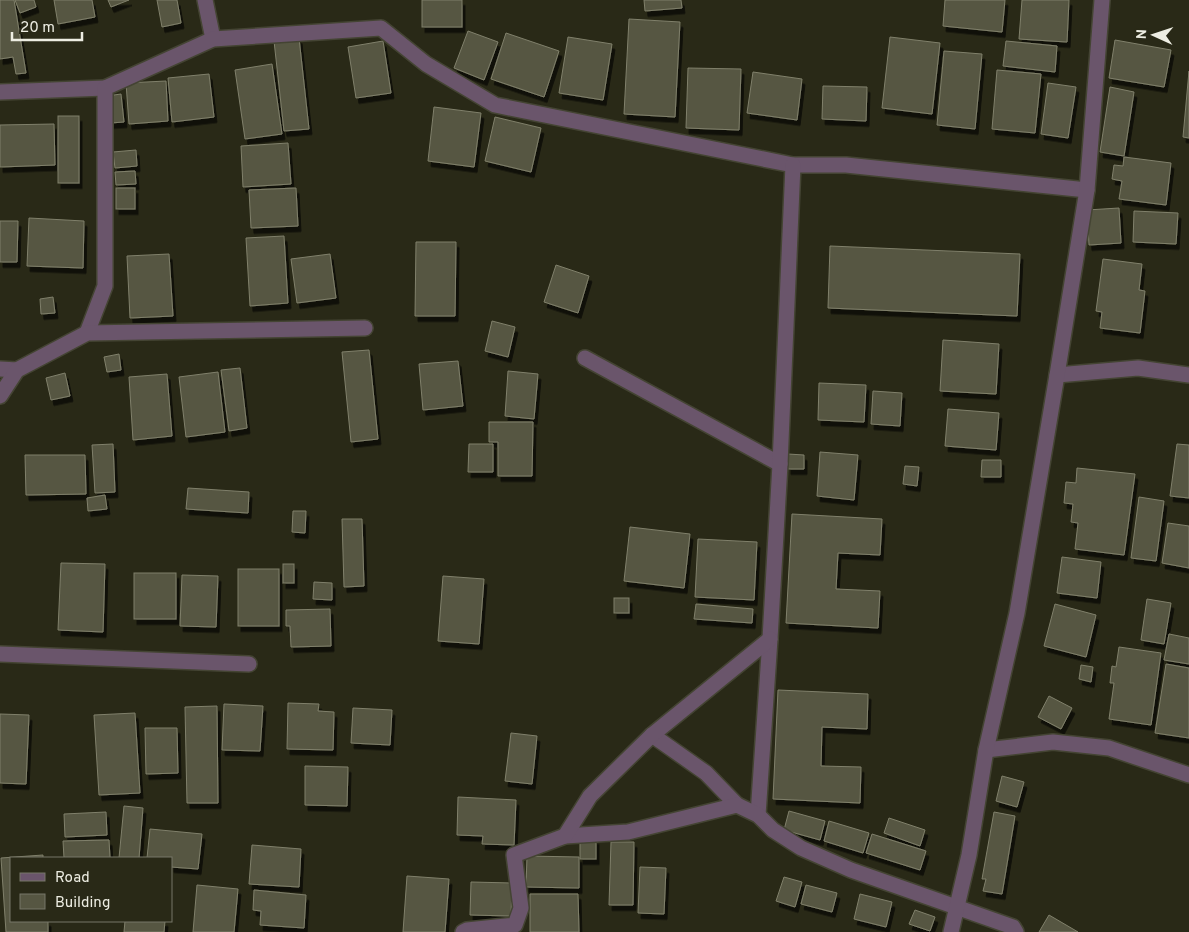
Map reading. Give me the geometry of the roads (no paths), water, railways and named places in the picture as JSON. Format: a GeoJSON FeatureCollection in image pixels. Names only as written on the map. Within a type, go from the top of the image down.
{"type":"FeatureCollection","features":[{"type":"Feature","properties":{"kind":"street"},"geometry":{"type":"LineString","coordinates":[[205,0],[214,39]]}},
{"type":"Feature","properties":{"kind":"street"},"geometry":{"type":"LineString","coordinates":[[951,932],[969,855],[986,750],[1017,613],[1087,190],[1102,0]]}},
{"type":"Feature","properties":{"kind":"street"},"geometry":{"type":"LineString","coordinates":[[0,92],[105,88],[214,39],[381,28],[426,64],[496,105],[793,165],[846,165],[1087,190]]}},
{"type":"Feature","properties":{"kind":"street"},"geometry":{"type":"LineString","coordinates":[[87,333],[105,286],[105,88]]}},
{"type":"Feature","properties":{"kind":"street"},"geometry":{"type":"LineString","coordinates":[[758,814],[780,464],[793,165]]}},
{"type":"Feature","properties":{"kind":"street"},"geometry":{"type":"LineString","coordinates":[[0,396],[17,370],[87,333],[366,328]]}},
{"type":"Feature","properties":{"kind":"street"},"geometry":{"type":"LineString","coordinates":[[585,358],[780,464]]}},
{"type":"Feature","properties":{"kind":"street"},"geometry":{"type":"LineString","coordinates":[[1057,375],[1138,368],[1189,375]]}},
{"type":"Feature","properties":{"kind":"street"},"geometry":{"type":"LineString","coordinates":[[0,369],[17,370]]}},
{"type":"Feature","properties":{"kind":"street"},"geometry":{"type":"LineString","coordinates":[[565,836],[590,796],[652,735],[770,639]]}},
{"type":"Feature","properties":{"kind":"street"},"geometry":{"type":"LineString","coordinates":[[0,654],[249,664]]}},
{"type":"Feature","properties":{"kind":"street"},"geometry":{"type":"LineString","coordinates":[[652,735],[706,773],[737,805],[758,814],[773,830],[801,848],[851,870],[1013,927],[1016,932]]}},
{"type":"Feature","properties":{"kind":"street"},"geometry":{"type":"LineString","coordinates":[[986,750],[1053,742],[1109,748],[1189,775]]}},
{"type":"Feature","properties":{"kind":"street"},"geometry":{"type":"LineString","coordinates":[[464,932],[467,930],[515,925],[521,908],[514,855],[565,836],[628,832],[737,805]]}}]}
